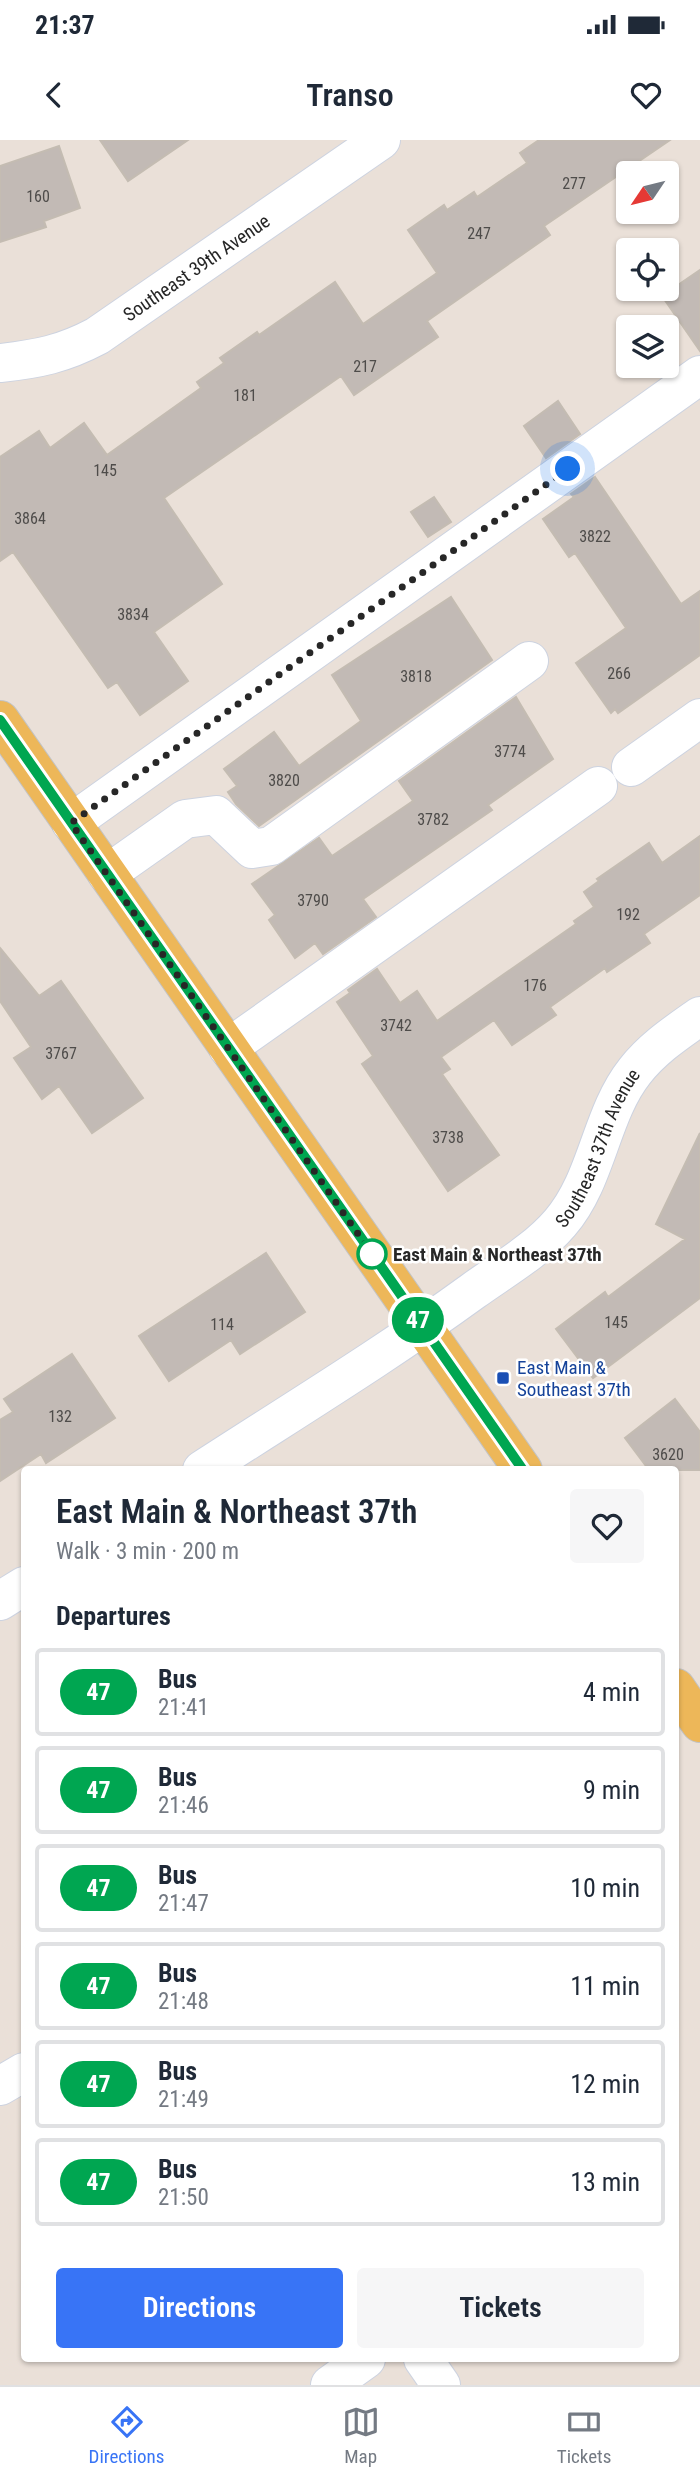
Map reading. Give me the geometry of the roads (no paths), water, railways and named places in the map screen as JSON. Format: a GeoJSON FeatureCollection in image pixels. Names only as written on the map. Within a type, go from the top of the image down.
{"type":"FeatureCollection","features":[{"type":"Feature","properties":{"kind":"main road"},"geometry":{"type":"LineString","coordinates":[[0,720],[520,1466]]}},
{"type":"Feature","properties":{"kind":"main road"},"geometry":{"type":"LineString","coordinates":[[679,1692],[700,1723]]}},
{"type":"Feature","properties":{"kind":"street","name":"Southeast 39th Avenue"},"geometry":{"type":"LineString","coordinates":[[0,363],[38,359],[69,351],[97,336],[381,140]]}},
{"type":"Feature","properties":{"kind":"street"},"geometry":{"type":"LineString","coordinates":[[71,823],[700,375]]}},
{"type":"Feature","properties":{"kind":"street"},"geometry":{"type":"LineString","coordinates":[[107,874],[185,819],[216,815],[252,849],[271,846],[529,661]]}},
{"type":"Feature","properties":{"kind":"street"},"geometry":{"type":"LineString","coordinates":[[631,766],[700,718]]}},
{"type":"Feature","properties":{"kind":"street"},"geometry":{"type":"LineString","coordinates":[[228,1048],[598,786]]}},
{"type":"Feature","properties":{"kind":"street","name":"Southeast 37th Avenue"},"geometry":{"type":"LineString","coordinates":[[208,1466],[423,1327],[535,1247],[561,1222],[582,1188],[621,1094],[634,1072],[659,1044],[700,1016]]}},
{"type":"Feature","properties":{"kind":"street"},"geometry":{"type":"LineString","coordinates":[[0,1601],[21,1588]]}},
{"type":"Feature","properties":{"kind":"street"},"geometry":{"type":"LineString","coordinates":[[0,2086],[21,2074]]}},
{"type":"Feature","properties":{"kind":"street"},"geometry":{"type":"LineString","coordinates":[[330,2385],[362,2362]]}},
{"type":"Feature","properties":{"kind":"street"},"geometry":{"type":"LineString","coordinates":[[424,2362],[440,2385]]}},
{"type":"Feature","properties":{"kind":"place","name":"East Main & Northeast 37th"},"geometry":{"type":"Point","coordinates":[372,1254]}},
{"type":"Feature","properties":{"kind":"place","name":"East Main & Southeast 37th"},"geometry":{"type":"Point","coordinates":[503,1378]}}]}
